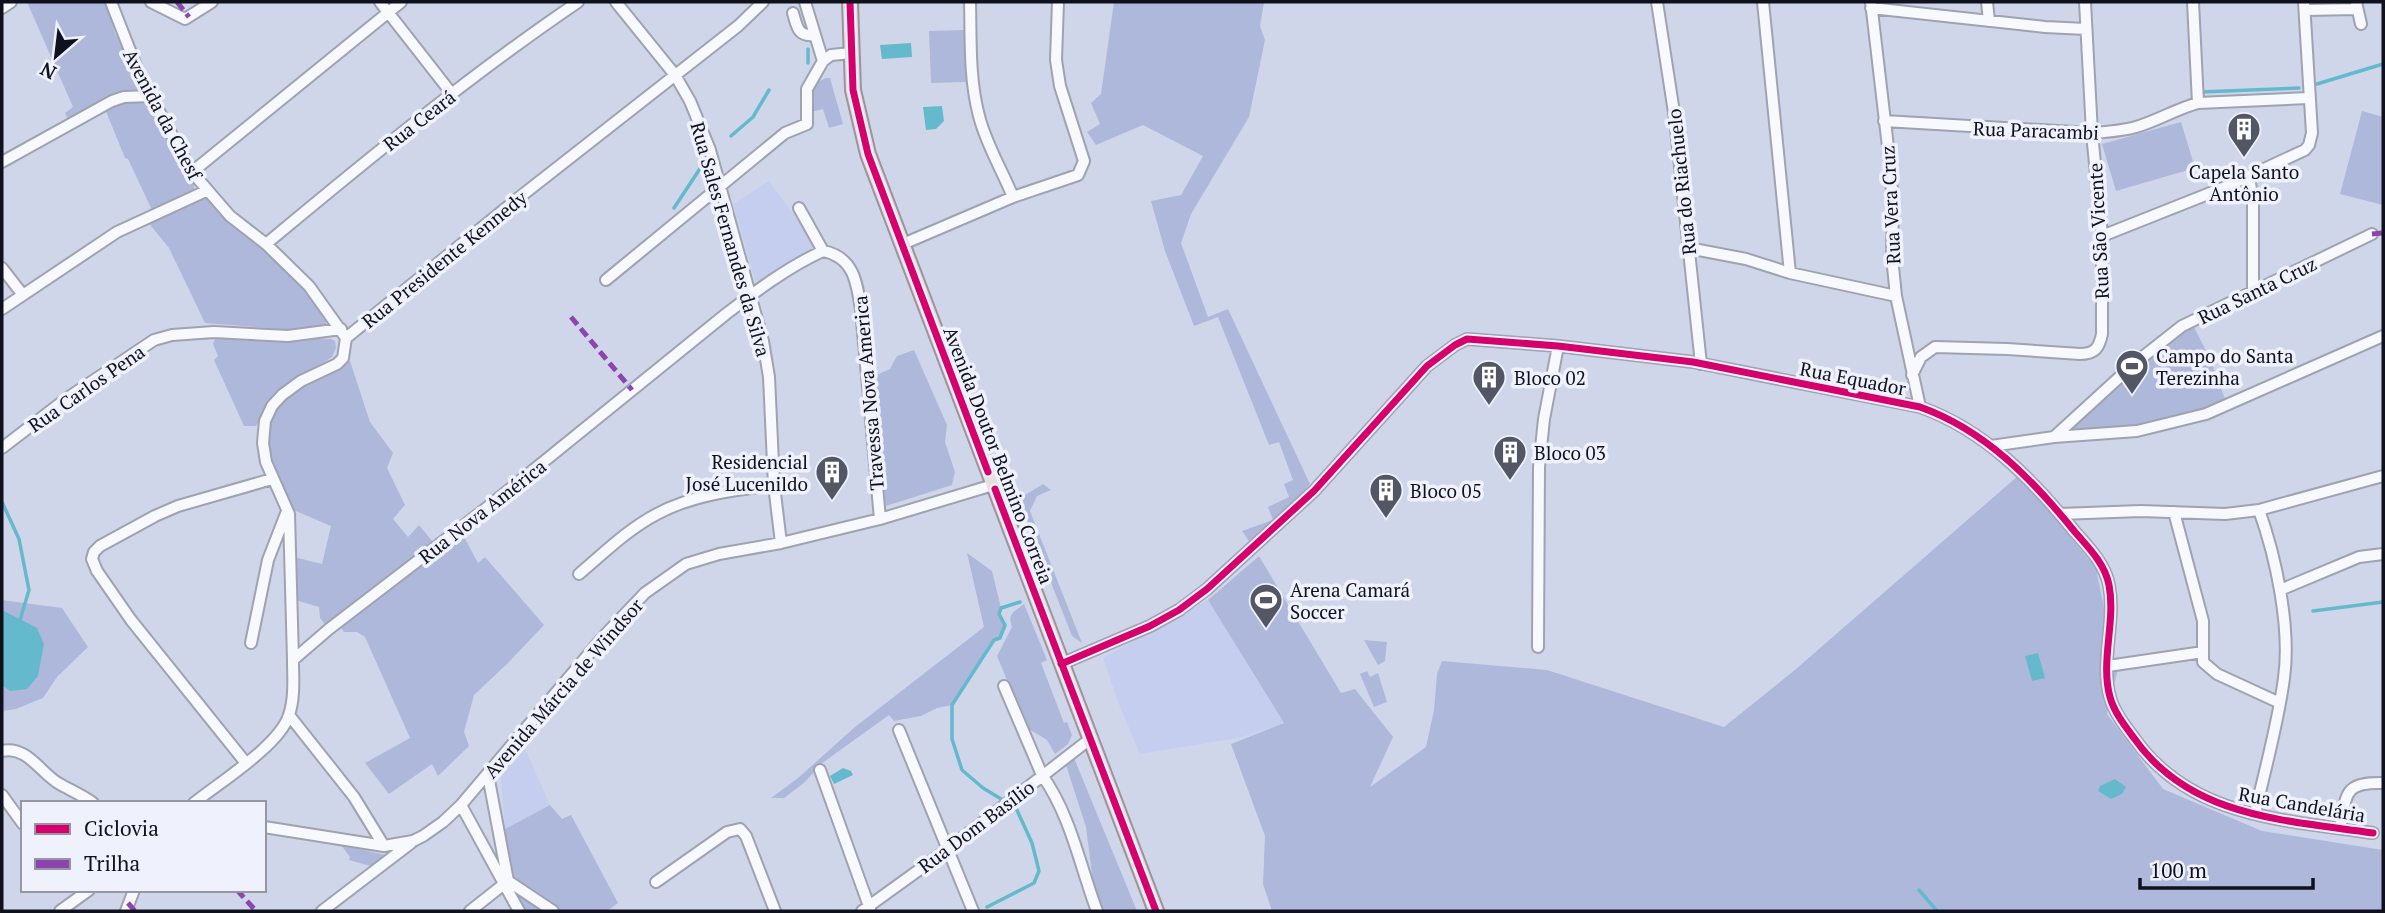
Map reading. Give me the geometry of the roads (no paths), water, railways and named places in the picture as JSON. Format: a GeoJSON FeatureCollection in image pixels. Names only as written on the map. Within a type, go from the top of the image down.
{"type":"FeatureCollection","features":[{"type":"Feature","properties":{"kind":"main road","name":"Avenida Doutor Belmino Correia"},"geometry":{"type":"LineString","coordinates":[[850,2],[853,90],[868,154],[1156,911]]}},
{"type":"Feature","properties":{"kind":"street"},"geometry":{"type":"LineString","coordinates":[[2,8],[10,2]]}},
{"type":"Feature","properties":{"kind":"street","name":"Avenida da Chesf"},"geometry":{"type":"LineString","coordinates":[[111,2],[125,41],[151,96],[192,172],[230,216],[266,244],[309,286],[343,333]]}},
{"type":"Feature","properties":{"kind":"street"},"geometry":{"type":"LineString","coordinates":[[151,2],[180,18],[189,17],[212,2]]}},
{"type":"Feature","properties":{"kind":"street"},"geometry":{"type":"LineString","coordinates":[[380,2],[452,94]]}},
{"type":"Feature","properties":{"kind":"street"},"geometry":{"type":"LineString","coordinates":[[192,172],[401,2]]}},
{"type":"Feature","properties":{"kind":"street","name":"Rua Ceará"},"geometry":{"type":"LineString","coordinates":[[266,244],[452,94],[578,2]]}},
{"type":"Feature","properties":{"kind":"street","name":"Rua Sales Fernandes da Silva"},"geometry":{"type":"LineString","coordinates":[[616,2],[675,75],[710,150],[763,341],[769,377],[774,485],[782,543]]}},
{"type":"Feature","properties":{"kind":"street","name":"Rua Presidente Kennedy"},"geometry":{"type":"LineString","coordinates":[[293,660],[288,510],[266,462],[264,443],[268,413],[282,395],[301,381],[337,364],[342,358],[343,333],[738,26],[763,2]]}},
{"type":"Feature","properties":{"kind":"street"},"geometry":{"type":"LineString","coordinates":[[806,2],[823,61]]}},
{"type":"Feature","properties":{"kind":"street"},"geometry":{"type":"LineString","coordinates":[[970,2],[971,76],[976,102],[986,135],[1013,197]]}},
{"type":"Feature","properties":{"kind":"street"},"geometry":{"type":"LineString","coordinates":[[903,244],[1013,197],[1078,175],[1084,162],[1060,86],[1056,60],[1058,2]]}},
{"type":"Feature","properties":{"kind":"street","name":"Rua do Riachuelo"},"geometry":{"type":"LineString","coordinates":[[1657,2],[1675,119],[1700,364]]}},
{"type":"Feature","properties":{"kind":"street"},"geometry":{"type":"LineString","coordinates":[[1763,2],[1790,273]]}},
{"type":"Feature","properties":{"kind":"street"},"geometry":{"type":"LineString","coordinates":[[1987,2],[1989,21]]}},
{"type":"Feature","properties":{"kind":"street","name":"Rua São Vicente"},"geometry":{"type":"LineString","coordinates":[[1912,375],[1920,357],[1935,347],[2089,354],[2100,345],[2102,236],[2092,133],[2085,2]]}},
{"type":"Feature","properties":{"kind":"street"},"geometry":{"type":"LineString","coordinates":[[2193,2],[2198,103]]}},
{"type":"Feature","properties":{"kind":"street"},"geometry":{"type":"LineString","coordinates":[[1871,5],[1989,21],[2086,29]]}},
{"type":"Feature","properties":{"kind":"street","name":"Rua Vera Cruz"},"geometry":{"type":"LineString","coordinates":[[1871,5],[1893,202],[1891,240],[1896,296],[1920,407]]}},
{"type":"Feature","properties":{"kind":"street"},"geometry":{"type":"LineString","coordinates":[[2102,236],[2305,150],[2312,133],[2304,6],[2356,6],[2361,24]]}},
{"type":"Feature","properties":{"kind":"street"},"geometry":{"type":"LineString","coordinates":[[793,13],[800,33],[806,36],[814,35]]}},
{"type":"Feature","properties":{"kind":"street"},"geometry":{"type":"LineString","coordinates":[[606,280],[785,133],[807,124],[805,94],[810,81],[823,61],[831,55],[852,53]]}},
{"type":"Feature","properties":{"kind":"street"},"geometry":{"type":"LineString","coordinates":[[2,162],[112,101],[124,97],[151,96]]}},
{"type":"Feature","properties":{"kind":"street","name":"Rua Paracambi"},"geometry":{"type":"LineString","coordinates":[[1884,121],[2092,133],[2137,127],[2198,103],[2308,98]]}},
{"type":"Feature","properties":{"kind":"street"},"geometry":{"type":"LineString","coordinates":[[2249,176],[2253,204],[2253,292]]}},
{"type":"Feature","properties":{"kind":"street"},"geometry":{"type":"LineString","coordinates":[[2,309],[117,232],[206,191]]}},
{"type":"Feature","properties":{"kind":"street","name":"Travessa Nova America"},"geometry":{"type":"LineString","coordinates":[[799,208],[822,251],[833,253],[845,261],[856,280],[880,519]]}},
{"type":"Feature","properties":{"kind":"street","name":"Rua Santa Cruz"},"geometry":{"type":"LineString","coordinates":[[2054,437],[2135,363],[2182,326],[2372,234]]}},
{"type":"Feature","properties":{"kind":"street"},"geometry":{"type":"LineString","coordinates":[[1688,248],[1746,258],[1790,273],[1896,296]]}},
{"type":"Feature","properties":{"kind":"street","name":"Rua Nova América"},"geometry":{"type":"LineString","coordinates":[[293,660],[750,296],[822,251]]}},
{"type":"Feature","properties":{"kind":"street"},"geometry":{"type":"LineString","coordinates":[[2,268],[23,295]]}},
{"type":"Feature","properties":{"kind":"street","name":"Rua Carlos Pena"},"geometry":{"type":"LineString","coordinates":[[2,448],[66,399],[154,340],[172,335],[214,332],[288,336],[343,333]]}},
{"type":"Feature","properties":{"kind":"street"},"geometry":{"type":"LineString","coordinates":[[1991,446],[2054,437],[2137,431],[2206,414],[2383,336]]}},
{"type":"Feature","properties":{"kind":"street","name":"Rua Equador"},"geometry":{"type":"LineString","coordinates":[[1061,664],[1150,626],[1179,610],[1207,589],[1314,492],[1427,366],[1467,339],[1558,346],[1700,364],[1920,407],[1943,417],[1991,446]]}},
{"type":"Feature","properties":{"kind":"street"},"geometry":{"type":"LineString","coordinates":[[1538,647],[1539,467],[1544,419],[1558,346]]}},
{"type":"Feature","properties":{"kind":"street","name":"Rua Candelária"},"geometry":{"type":"LineString","coordinates":[[1991,446],[2019,468],[2100,562],[2110,587],[2110,696],[2114,708],[2140,747],[2157,766],[2174,781],[2205,798],[2255,814],[2295,823],[2373,833]]}},
{"type":"Feature","properties":{"kind":"street"},"geometry":{"type":"LineString","coordinates":[[2060,514],[2225,514],[2259,510],[2383,476]]}},
{"type":"Feature","properties":{"kind":"street"},"geometry":{"type":"LineString","coordinates":[[245,762],[131,620],[97,571],[92,559],[100,546],[155,516],[201,498],[272,479]]}},
{"type":"Feature","properties":{"kind":"street"},"geometry":{"type":"LineString","coordinates":[[579,574],[640,524],[659,512],[719,494],[774,485]]}},
{"type":"Feature","properties":{"kind":"street","name":"Avenida Márcia de Windsor"},"geometry":{"type":"LineString","coordinates":[[266,827],[383,846],[413,841],[432,831],[461,805],[604,636],[645,593],[686,564],[719,554],[782,543],[880,519],[993,485]]}},
{"type":"Feature","properties":{"kind":"street"},"geometry":{"type":"LineString","coordinates":[[251,643],[268,560],[288,510]]}},
{"type":"Feature","properties":{"kind":"street"},"geometry":{"type":"LineString","coordinates":[[2255,814],[2285,675],[2285,638],[2280,590],[2269,538],[2259,510]]}},
{"type":"Feature","properties":{"kind":"street"},"geometry":{"type":"LineString","coordinates":[[2174,512],[2203,621],[2203,662],[2217,674],[2280,703]]}},
{"type":"Feature","properties":{"kind":"street"},"geometry":{"type":"LineString","coordinates":[[2280,590],[2359,557],[2383,554]]}},
{"type":"Feature","properties":{"kind":"street"},"geometry":{"type":"LineString","coordinates":[[2108,666],[2203,652]]}},
{"type":"Feature","properties":{"kind":"street"},"geometry":{"type":"LineString","coordinates":[[196,801],[279,735],[293,699],[293,660]]}},
{"type":"Feature","properties":{"kind":"street"},"geometry":{"type":"LineString","coordinates":[[1004,685],[1042,775],[1051,788],[1074,839],[1097,911]]}},
{"type":"Feature","properties":{"kind":"street"},"geometry":{"type":"LineString","coordinates":[[289,715],[354,797],[383,846]]}},
{"type":"Feature","properties":{"kind":"street"},"geometry":{"type":"LineString","coordinates":[[899,730],[973,911]]}},
{"type":"Feature","properties":{"kind":"street","name":"Rua Dom Basílio"},"geometry":{"type":"LineString","coordinates":[[867,909],[1090,739]]}},
{"type":"Feature","properties":{"kind":"street"},"geometry":{"type":"LineString","coordinates":[[2,751],[10,749],[20,752],[56,782],[89,801]]}},
{"type":"Feature","properties":{"kind":"street"},"geometry":{"type":"LineString","coordinates":[[820,770],[867,909]]}},
{"type":"Feature","properties":{"kind":"street"},"geometry":{"type":"LineString","coordinates":[[488,775],[505,883]]}},
{"type":"Feature","properties":{"kind":"street","name":"Rua Candelária"},"geometry":{"type":"LineString","coordinates":[[2340,828],[2351,789],[2365,782],[2383,783]]}},
{"type":"Feature","properties":{"kind":"street"},"geometry":{"type":"LineString","coordinates":[[2,795],[21,821]]}},
{"type":"Feature","properties":{"kind":"street"},"geometry":{"type":"LineString","coordinates":[[461,805],[519,911]]}},
{"type":"Feature","properties":{"kind":"street"},"geometry":{"type":"LineString","coordinates":[[656,882],[727,832],[740,829],[746,836],[775,911]]}},
{"type":"Feature","properties":{"kind":"street"},"geometry":{"type":"LineString","coordinates":[[322,911],[413,841]]}},
{"type":"Feature","properties":{"kind":"street"},"geometry":{"type":"LineString","coordinates":[[470,911],[505,883]]}},
{"type":"Feature","properties":{"kind":"street"},"geometry":{"type":"LineString","coordinates":[[505,883],[553,911]]}},
{"type":"Feature","properties":{"kind":"street"},"geometry":{"type":"LineString","coordinates":[[126,911],[133,892]]}},
{"type":"Feature","properties":{"kind":"street"},"geometry":{"type":"LineString","coordinates":[[60,911],[73,895]]}},
{"type":"Feature","properties":{"kind":"waterway"},"geometry":{"type":"LineString","coordinates":[[808,49],[808,63]]}},
{"type":"Feature","properties":{"kind":"waterway"},"geometry":{"type":"LineString","coordinates":[[2317,84],[2383,64]]}},
{"type":"Feature","properties":{"kind":"waterway"},"geometry":{"type":"LineString","coordinates":[[2201,92],[2299,88]]}},
{"type":"Feature","properties":{"kind":"waterway"},"geometry":{"type":"LineString","coordinates":[[731,136],[753,117],[769,90]]}},
{"type":"Feature","properties":{"kind":"waterway"},"geometry":{"type":"LineString","coordinates":[[674,208],[703,164]]}},
{"type":"Feature","properties":{"kind":"waterway"},"geometry":{"type":"LineString","coordinates":[[2,502],[19,539],[29,590],[20,620]]}},
{"type":"Feature","properties":{"kind":"waterway"},"geometry":{"type":"LineString","coordinates":[[987,907],[1034,883],[1039,871],[1032,843],[1016,808],[983,788],[962,770],[952,739],[952,705],[994,640],[1000,638],[1005,625],[999,614],[1001,608],[1020,602]]}},
{"type":"Feature","properties":{"kind":"waterway"},"geometry":{"type":"LineString","coordinates":[[2313,611],[2383,602]]}},
{"type":"Feature","properties":{"kind":"waterway"},"geometry":{"type":"LineString","coordinates":[[1919,890],[1937,911]]}},
{"type":"Feature","properties":{"kind":"place","name":"Capela Santo Antônio"},"geometry":{"type":"Point","coordinates":[2244,159]}},
{"type":"Feature","properties":{"kind":"place","name":"Campo do Santa Terezinha"},"geometry":{"type":"Point","coordinates":[2132,396]}},
{"type":"Feature","properties":{"kind":"place","name":"Bloco 02"},"geometry":{"type":"Point","coordinates":[1489,407]}},
{"type":"Feature","properties":{"kind":"place","name":"Bloco 03"},"geometry":{"type":"Point","coordinates":[1510,482]}},
{"type":"Feature","properties":{"kind":"place","name":"Residencial José Lucenildo"},"geometry":{"type":"Point","coordinates":[832,502]}},
{"type":"Feature","properties":{"kind":"place","name":"Bloco 05"},"geometry":{"type":"Point","coordinates":[1386,520]}},
{"type":"Feature","properties":{"kind":"place","name":"Arena Camará Soccer"},"geometry":{"type":"Point","coordinates":[1266,630]}}]}
